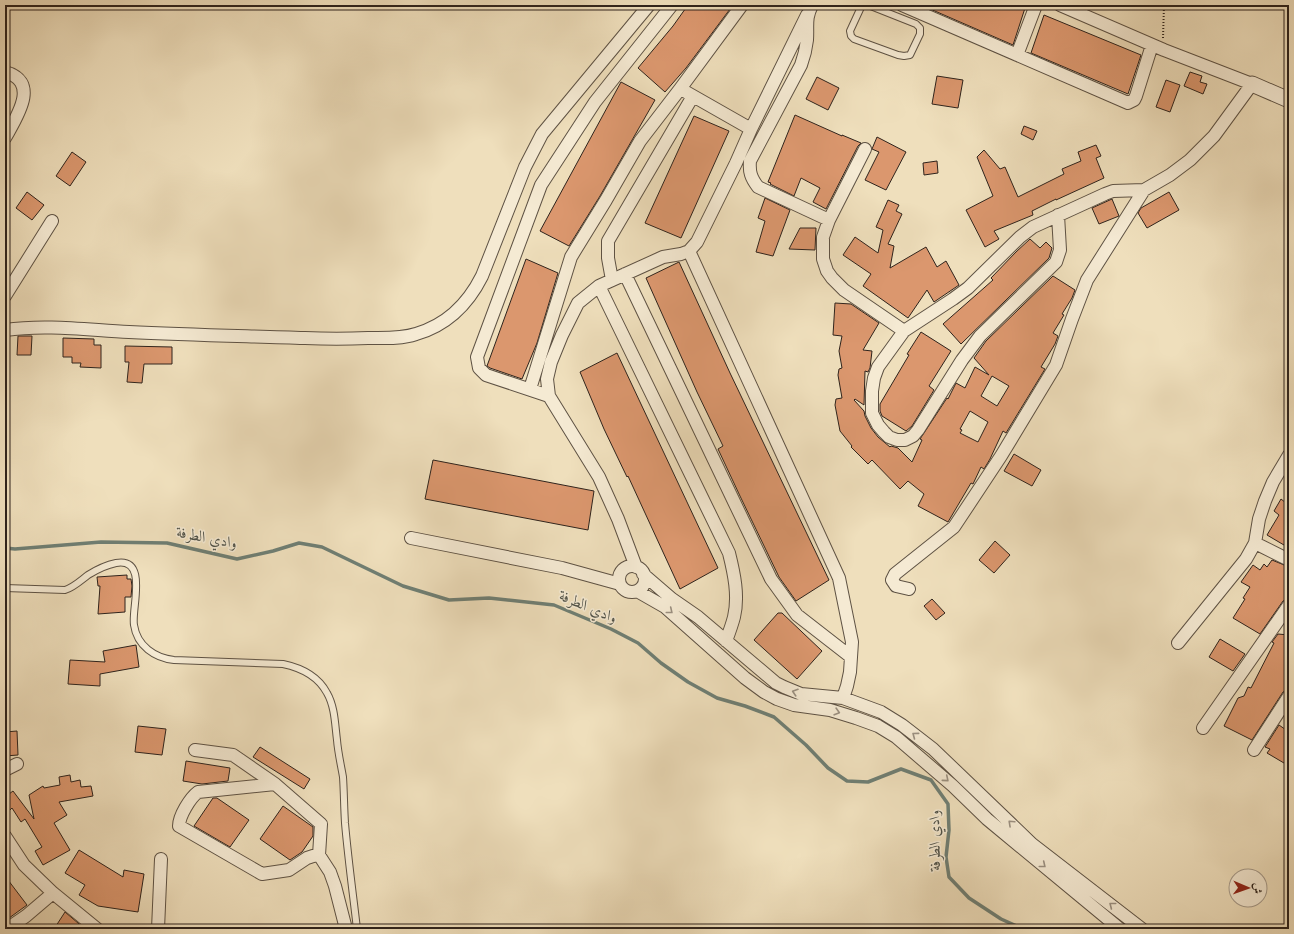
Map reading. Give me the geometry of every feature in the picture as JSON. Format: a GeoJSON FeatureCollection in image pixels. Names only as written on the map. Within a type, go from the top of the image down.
{"type":"FeatureCollection","features":[{"type":"Feature","properties":{"kind":"street"},"geometry":{"type":"LineString","coordinates":[[5,330],[45,327],[158,333],[331,339],[401,337],[416,334],[444,322],[466,302],[482,276],[525,167],[542,134],[649,5]]}},
{"type":"Feature","properties":{"kind":"street"},"geometry":{"type":"LineString","coordinates":[[549,396],[486,375],[479,368],[478,357],[541,185],[596,102],[672,5]]}},
{"type":"Feature","properties":{"kind":"street"},"geometry":{"type":"LineString","coordinates":[[530,389],[571,256],[606,200],[640,141],[742,5]]}},
{"type":"Feature","properties":{"kind":"street"},"geometry":{"type":"LineString","coordinates":[[902,5],[1128,103],[1134,100],[1136,96],[1152,45]]}},
{"type":"Feature","properties":{"kind":"street"},"geometry":{"type":"LineString","coordinates":[[1017,55],[1036,5]]}},
{"type":"Feature","properties":{"kind":"street"},"geometry":{"type":"LineString","coordinates":[[1060,5],[1164,50],[1289,100]]}},
{"type":"Feature","properties":{"kind":"street"},"geometry":{"type":"LineString","coordinates":[[1083,5],[1097,21]]}},
{"type":"Feature","properties":{"kind":"street"},"geometry":{"type":"LineString","coordinates":[[637,591],[641,588],[644,579],[618,519],[599,477],[549,396],[547,379],[551,362],[562,335],[578,304],[599,286],[663,257],[689,251],[697,242],[736,163],[750,129],[810,10]]}},
{"type":"Feature","properties":{"kind":"street"},"geometry":{"type":"LineString","coordinates":[[810,10],[805,53],[801,65],[750,161],[750,170],[752,179],[758,187],[829,220]]}},
{"type":"Feature","properties":{"kind":"street"},"geometry":{"type":"LineString","coordinates":[[5,72],[20,81],[24,89],[24,97],[18,113],[5,138]]}},
{"type":"Feature","properties":{"kind":"street"},"geometry":{"type":"LineString","coordinates":[[1058,215],[1060,250],[1056,262],[980,336],[969,349],[913,436],[905,440],[897,440],[889,437],[878,425],[872,413],[872,391],[874,378],[878,367],[904,331],[968,288],[1033,227],[1058,215],[1109,192],[1144,190],[1170,175],[1190,160],[1214,136],[1252,84]]}},
{"type":"Feature","properties":{"kind":"street"},"geometry":{"type":"LineString","coordinates":[[680,89],[750,129]]}},
{"type":"Feature","properties":{"kind":"street"},"geometry":{"type":"LineString","coordinates":[[612,280],[608,258],[608,241],[693,96]]}},
{"type":"Feature","properties":{"kind":"street"},"geometry":{"type":"LineString","coordinates":[[865,149],[829,220],[823,237],[823,259],[827,271],[844,290],[904,331]]}},
{"type":"Feature","properties":{"kind":"street"},"geometry":{"type":"LineString","coordinates":[[908,589],[896,586],[892,580],[895,574],[954,527],[1001,456],[1056,365],[1072,319],[1088,280],[1144,190]]}},
{"type":"Feature","properties":{"kind":"street"},"geometry":{"type":"LineString","coordinates":[[5,296],[52,221]]}},
{"type":"Feature","properties":{"kind":"street"},"geometry":{"type":"LineString","coordinates":[[689,251],[840,578],[852,642],[847,686],[843,698]]}},
{"type":"Feature","properties":{"kind":"street"},"geometry":{"type":"LineString","coordinates":[[625,274],[772,579],[797,615],[851,657]]}},
{"type":"Feature","properties":{"kind":"street"},"geometry":{"type":"LineString","coordinates":[[599,286],[729,553],[736,585],[736,600],[734,617],[726,641]]}},
{"type":"Feature","properties":{"kind":"street"},"geometry":{"type":"LineString","coordinates":[[1178,643],[1246,559],[1255,542],[1259,519],[1265,501],[1273,482],[1289,455]]}},
{"type":"Feature","properties":{"kind":"street"},"geometry":{"type":"LineString","coordinates":[[411,538],[562,568],[620,584],[627,591],[637,591],[669,610],[731,666],[764,692],[777,699],[794,705],[830,710],[856,718],[878,726],[896,737],[953,786],[987,819],[1120,929]]}},
{"type":"Feature","properties":{"kind":"street"},"geometry":{"type":"LineString","coordinates":[[1255,542],[1289,560]]}},
{"type":"Feature","properties":{"kind":"street"},"geometry":{"type":"LineString","coordinates":[[620,584],[620,575],[622,570],[626,568],[640,571],[726,641],[768,678],[801,694],[843,698],[881,712],[902,725],[934,749],[1032,844],[1142,929]]}},
{"type":"Feature","properties":{"kind":"street"},"geometry":{"type":"LineString","coordinates":[[1203,728],[1289,605]]}},
{"type":"Feature","properties":{"kind":"street"},"geometry":{"type":"LineString","coordinates":[[1254,750],[1289,696]]}},
{"type":"Feature","properties":{"kind":"street"},"geometry":{"type":"LineString","coordinates":[[195,750],[234,755],[275,784],[322,824],[319,855],[330,872],[346,929]]}},
{"type":"Feature","properties":{"kind":"street"},"geometry":{"type":"LineString","coordinates":[[5,770],[17,764]]}},
{"type":"Feature","properties":{"kind":"street"},"geometry":{"type":"LineString","coordinates":[[275,784],[198,792],[194,795],[180,818],[180,826],[262,874],[289,870],[307,858],[319,855]]}},
{"type":"Feature","properties":{"kind":"street"},"geometry":{"type":"LineString","coordinates":[[5,836],[24,865],[97,929]]}},
{"type":"Feature","properties":{"kind":"street"},"geometry":{"type":"LineString","coordinates":[[158,929],[161,859]]}},
{"type":"Feature","properties":{"kind":"street"},"geometry":{"type":"LineString","coordinates":[[7,929],[26,916],[53,892]]}},
{"type":"Feature","properties":{"kind":"lane"},"geometry":{"type":"LineString","coordinates":[[862,5],[850,31],[851,36],[854,39],[898,56],[910,55],[920,34],[920,28],[916,24],[868,5]]}},
{"type":"Feature","properties":{"kind":"lane"},"geometry":{"type":"LineString","coordinates":[[5,588],[65,590],[72,588],[96,571],[115,564],[125,564],[133,569],[136,574],[134,616],[136,635],[144,647],[156,656],[174,660],[283,664],[294,666],[314,676],[328,693],[334,715],[343,777],[345,822],[357,929]]}},
{"type":"Feature","properties":{"kind":"path"},"geometry":{"type":"LineString","coordinates":[[1164,5],[1164,50]]}},
{"type":"Feature","properties":{"kind":"building"},"geometry":{"type":"Polygon","coordinates":[[[688,5],[733,5],[686,68],[665,92],[638,68],[673,26],[688,5]]]}},
{"type":"Feature","properties":{"kind":"building"},"geometry":{"type":"Polygon","coordinates":[[[921,5],[1026,5],[1013,45],[921,5]]]}},
{"type":"Feature","properties":{"kind":"building"},"geometry":{"type":"Polygon","coordinates":[[[1044,15],[1141,55],[1128,94],[1031,53],[1044,15]]]}},
{"type":"Feature","properties":{"kind":"building"},"geometry":{"type":"Polygon","coordinates":[[[1190,72],[1202,76],[1200,82],[1207,84],[1203,94],[1184,86],[1190,72]]]}},
{"type":"Feature","properties":{"kind":"building"},"geometry":{"type":"Polygon","coordinates":[[[937,76],[963,80],[958,108],[932,104],[937,76]]]}},
{"type":"Feature","properties":{"kind":"building"},"geometry":{"type":"Polygon","coordinates":[[[817,77],[839,88],[828,110],[806,99],[817,77]]]}},
{"type":"Feature","properties":{"kind":"building"},"geometry":{"type":"Polygon","coordinates":[[[1166,80],[1180,85],[1170,112],[1156,107],[1166,80]]]}},
{"type":"Feature","properties":{"kind":"building"},"geometry":{"type":"Polygon","coordinates":[[[621,82],[655,100],[600,196],[569,246],[540,231],[621,82]]]}},
{"type":"Feature","properties":{"kind":"building"},"geometry":{"type":"Polygon","coordinates":[[[795,115],[861,143],[858,146],[826,209],[813,202],[820,188],[801,178],[794,196],[768,182],[795,115]]]}},
{"type":"Feature","properties":{"kind":"building"},"geometry":{"type":"Polygon","coordinates":[[[694,116],[729,131],[681,238],[645,223],[694,116]]]}},
{"type":"Feature","properties":{"kind":"building"},"geometry":{"type":"Polygon","coordinates":[[[1024,126],[1037,131],[1033,140],[1021,134],[1024,126]]]}},
{"type":"Feature","properties":{"kind":"building"},"geometry":{"type":"Polygon","coordinates":[[[877,137],[906,152],[886,190],[865,180],[879,152],[872,149],[877,137]]]}},
{"type":"Feature","properties":{"kind":"building"},"geometry":{"type":"Polygon","coordinates":[[[1096,145],[1101,156],[1096,158],[1104,178],[1032,211],[1033,215],[994,231],[999,239],[985,247],[966,210],[993,196],[977,157],[984,150],[1000,169],[1005,167],[1018,197],[1064,174],[1062,169],[1081,161],[1078,152],[1096,145]]]}},
{"type":"Feature","properties":{"kind":"building"},"geometry":{"type":"Polygon","coordinates":[[[72,152],[86,162],[70,186],[56,176],[72,152]]]}},
{"type":"Feature","properties":{"kind":"building"},"geometry":{"type":"Polygon","coordinates":[[[937,161],[938,173],[924,175],[923,163],[937,161]]]}},
{"type":"Feature","properties":{"kind":"building"},"geometry":{"type":"Polygon","coordinates":[[[27,192],[44,205],[32,220],[16,208],[27,192]]]}},
{"type":"Feature","properties":{"kind":"building"},"geometry":{"type":"Polygon","coordinates":[[[1169,192],[1179,210],[1147,228],[1138,213],[1141,208],[1169,192]]]}},
{"type":"Feature","properties":{"kind":"building"},"geometry":{"type":"Polygon","coordinates":[[[765,198],[790,210],[773,256],[756,252],[765,221],[758,218],[765,198]]]}},
{"type":"Feature","properties":{"kind":"building"},"geometry":{"type":"Polygon","coordinates":[[[1112,199],[1119,216],[1099,224],[1092,208],[1112,199]]]}},
{"type":"Feature","properties":{"kind":"building"},"geometry":{"type":"Polygon","coordinates":[[[888,200],[899,205],[896,211],[902,214],[888,244],[894,246],[890,268],[926,247],[937,267],[946,261],[959,285],[934,302],[927,290],[908,318],[863,286],[871,274],[843,255],[855,237],[878,253],[883,230],[876,227],[888,200]]]}},
{"type":"Feature","properties":{"kind":"building"},"geometry":{"type":"Polygon","coordinates":[[[800,228],[816,228],[815,250],[789,249],[800,228]]]}},
{"type":"Feature","properties":{"kind":"building"},"geometry":{"type":"Polygon","coordinates":[[[1030,239],[1040,248],[1046,242],[1052,248],[1049,258],[961,344],[943,324],[993,280],[991,278],[1030,239]]]}},
{"type":"Feature","properties":{"kind":"building"},"geometry":{"type":"Polygon","coordinates":[[[526,259],[558,273],[537,343],[522,379],[487,366],[526,259]]]}},
{"type":"Feature","properties":{"kind":"building"},"geometry":{"type":"Polygon","coordinates":[[[679,262],[730,373],[829,580],[796,601],[779,577],[718,449],[723,446],[646,278],[679,262]]]}},
{"type":"Feature","properties":{"kind":"building"},"geometry":{"type":"Polygon","coordinates":[[[1053,276],[1075,290],[1062,314],[1064,315],[1053,333],[1058,336],[1055,344],[1041,367],[1045,369],[1006,433],[1003,431],[984,469],[981,467],[973,484],[971,483],[948,522],[918,506],[924,494],[908,481],[900,489],[872,460],[868,464],[851,447],[852,446],[840,431],[835,405],[836,399],[842,398],[838,375],[839,369],[842,368],[839,351],[842,336],[833,335],[835,303],[851,304],[879,323],[863,350],[872,351],[870,368],[868,372],[865,371],[864,405],[855,399],[854,400],[864,411],[871,428],[878,437],[890,447],[898,448],[912,462],[922,440],[920,439],[947,398],[948,399],[956,383],[965,388],[975,367],[989,375],[974,358],[986,341],[1053,276]],[[992,376],[981,396],[997,406],[1009,386],[992,376]],[[970,411],[960,429],[962,430],[960,433],[978,442],[988,422],[970,411]]]}},
{"type":"Feature","properties":{"kind":"building"},"geometry":{"type":"Polygon","coordinates":[[[921,332],[951,351],[929,386],[934,390],[912,426],[906,431],[882,416],[880,404],[909,355],[907,354],[921,332]]]}},
{"type":"Feature","properties":{"kind":"building"},"geometry":{"type":"Polygon","coordinates":[[[18,336],[32,336],[31,355],[17,355],[18,336]]]}},
{"type":"Feature","properties":{"kind":"building"},"geometry":{"type":"Polygon","coordinates":[[[63,338],[94,339],[94,345],[101,345],[101,368],[80,367],[81,363],[72,363],[72,357],[63,357],[63,338]]]}},
{"type":"Feature","properties":{"kind":"building"},"geometry":{"type":"Polygon","coordinates":[[[125,346],[172,347],[172,364],[144,364],[142,383],[127,382],[129,362],[125,362],[125,346]]]}},
{"type":"Feature","properties":{"kind":"building"},"geometry":{"type":"Polygon","coordinates":[[[617,353],[718,568],[680,589],[628,476],[627,477],[604,429],[580,372],[617,353]]]}},
{"type":"Feature","properties":{"kind":"building"},"geometry":{"type":"Polygon","coordinates":[[[1014,454],[1041,470],[1032,486],[1004,471],[1014,454]]]}},
{"type":"Feature","properties":{"kind":"building"},"geometry":{"type":"Polygon","coordinates":[[[433,460],[594,491],[588,530],[425,499],[433,460]]]}},
{"type":"Feature","properties":{"kind":"building"},"geometry":{"type":"Polygon","coordinates":[[[1289,498],[1289,548],[1267,535],[1279,515],[1274,511],[1281,499],[1286,503],[1289,498]]]}},
{"type":"Feature","properties":{"kind":"building"},"geometry":{"type":"Polygon","coordinates":[[[995,541],[1010,555],[994,573],[979,560],[995,541]]]}},
{"type":"Feature","properties":{"kind":"building"},"geometry":{"type":"Polygon","coordinates":[[[1272,560],[1289,567],[1289,598],[1283,601],[1260,634],[1233,618],[1245,599],[1243,598],[1250,587],[1241,582],[1253,565],[1260,570],[1264,564],[1267,567],[1272,560]]]}},
{"type":"Feature","properties":{"kind":"building"},"geometry":{"type":"Polygon","coordinates":[[[127,575],[127,579],[131,579],[132,586],[131,597],[125,597],[125,612],[98,614],[100,586],[98,586],[97,577],[127,575]]]}},
{"type":"Feature","properties":{"kind":"building"},"geometry":{"type":"Polygon","coordinates":[[[932,599],[945,613],[936,620],[924,606],[932,599]]]}},
{"type":"Feature","properties":{"kind":"building"},"geometry":{"type":"Polygon","coordinates":[[[778,613],[782,613],[822,651],[797,679],[754,640],[778,613]]]}},
{"type":"Feature","properties":{"kind":"building"},"geometry":{"type":"Polygon","coordinates":[[[1278,634],[1289,635],[1289,689],[1283,692],[1252,740],[1224,726],[1238,698],[1244,696],[1248,687],[1251,688],[1274,643],[1272,642],[1278,634]]]}},
{"type":"Feature","properties":{"kind":"building"},"geometry":{"type":"Polygon","coordinates":[[[1220,639],[1245,654],[1233,671],[1209,657],[1220,639]]]}},
{"type":"Feature","properties":{"kind":"building"},"geometry":{"type":"Polygon","coordinates":[[[136,645],[139,667],[100,674],[100,686],[68,684],[70,660],[105,662],[103,651],[136,645]]]}},
{"type":"Feature","properties":{"kind":"building"},"geometry":{"type":"Polygon","coordinates":[[[1279,725],[1289,732],[1289,766],[1267,753],[1270,749],[1265,747],[1279,725]]]}},
{"type":"Feature","properties":{"kind":"building"},"geometry":{"type":"Polygon","coordinates":[[[138,726],[166,729],[162,755],[135,752],[138,726]]]}},
{"type":"Feature","properties":{"kind":"building"},"geometry":{"type":"Polygon","coordinates":[[[17,731],[18,755],[5,756],[5,732],[17,731]]]}},
{"type":"Feature","properties":{"kind":"building"},"geometry":{"type":"Polygon","coordinates":[[[260,747],[310,779],[304,789],[253,757],[260,747]]]}},
{"type":"Feature","properties":{"kind":"building"},"geometry":{"type":"Polygon","coordinates":[[[186,761],[230,768],[228,781],[202,784],[183,781],[186,761]]]}},
{"type":"Feature","properties":{"kind":"building"},"geometry":{"type":"Polygon","coordinates":[[[70,775],[71,782],[80,780],[81,787],[91,786],[93,796],[59,802],[67,815],[54,823],[70,850],[43,865],[35,851],[42,847],[25,819],[21,822],[12,808],[10,810],[5,803],[5,797],[13,791],[34,819],[29,795],[43,786],[44,788],[60,785],[59,777],[70,775]]]}},
{"type":"Feature","properties":{"kind":"building"},"geometry":{"type":"Polygon","coordinates":[[[213,798],[217,798],[249,820],[230,847],[194,826],[213,798]]]}},
{"type":"Feature","properties":{"kind":"building"},"geometry":{"type":"Polygon","coordinates":[[[283,806],[313,827],[313,836],[302,852],[290,860],[260,839],[283,806]]]}},
{"type":"Feature","properties":{"kind":"building"},"geometry":{"type":"Polygon","coordinates":[[[79,850],[123,877],[124,870],[144,874],[138,912],[98,906],[79,895],[85,885],[65,873],[79,850]]]}},
{"type":"Feature","properties":{"kind":"building"},"geometry":{"type":"Polygon","coordinates":[[[5,876],[27,905],[5,921],[5,876]]]}},
{"type":"Feature","properties":{"kind":"building"},"geometry":{"type":"Polygon","coordinates":[[[65,912],[85,929],[54,929],[65,912]]]}},
{"type":"Feature","properties":{"kind":"waterway","name":"وادي الطرفة"},"geometry":{"type":"LineString","coordinates":[[5,548],[15,549],[101,542],[167,543],[237,559],[273,551],[299,543],[322,547],[403,586],[449,600],[489,598],[554,605],[611,629],[638,643],[661,663],[688,682],[717,698],[745,706],[774,717],[806,745],[828,768],[847,781],[868,782],[901,769],[931,780],[948,804],[949,830],[946,857],[949,877],[969,898],[1001,919],[1023,929]]}}]}
